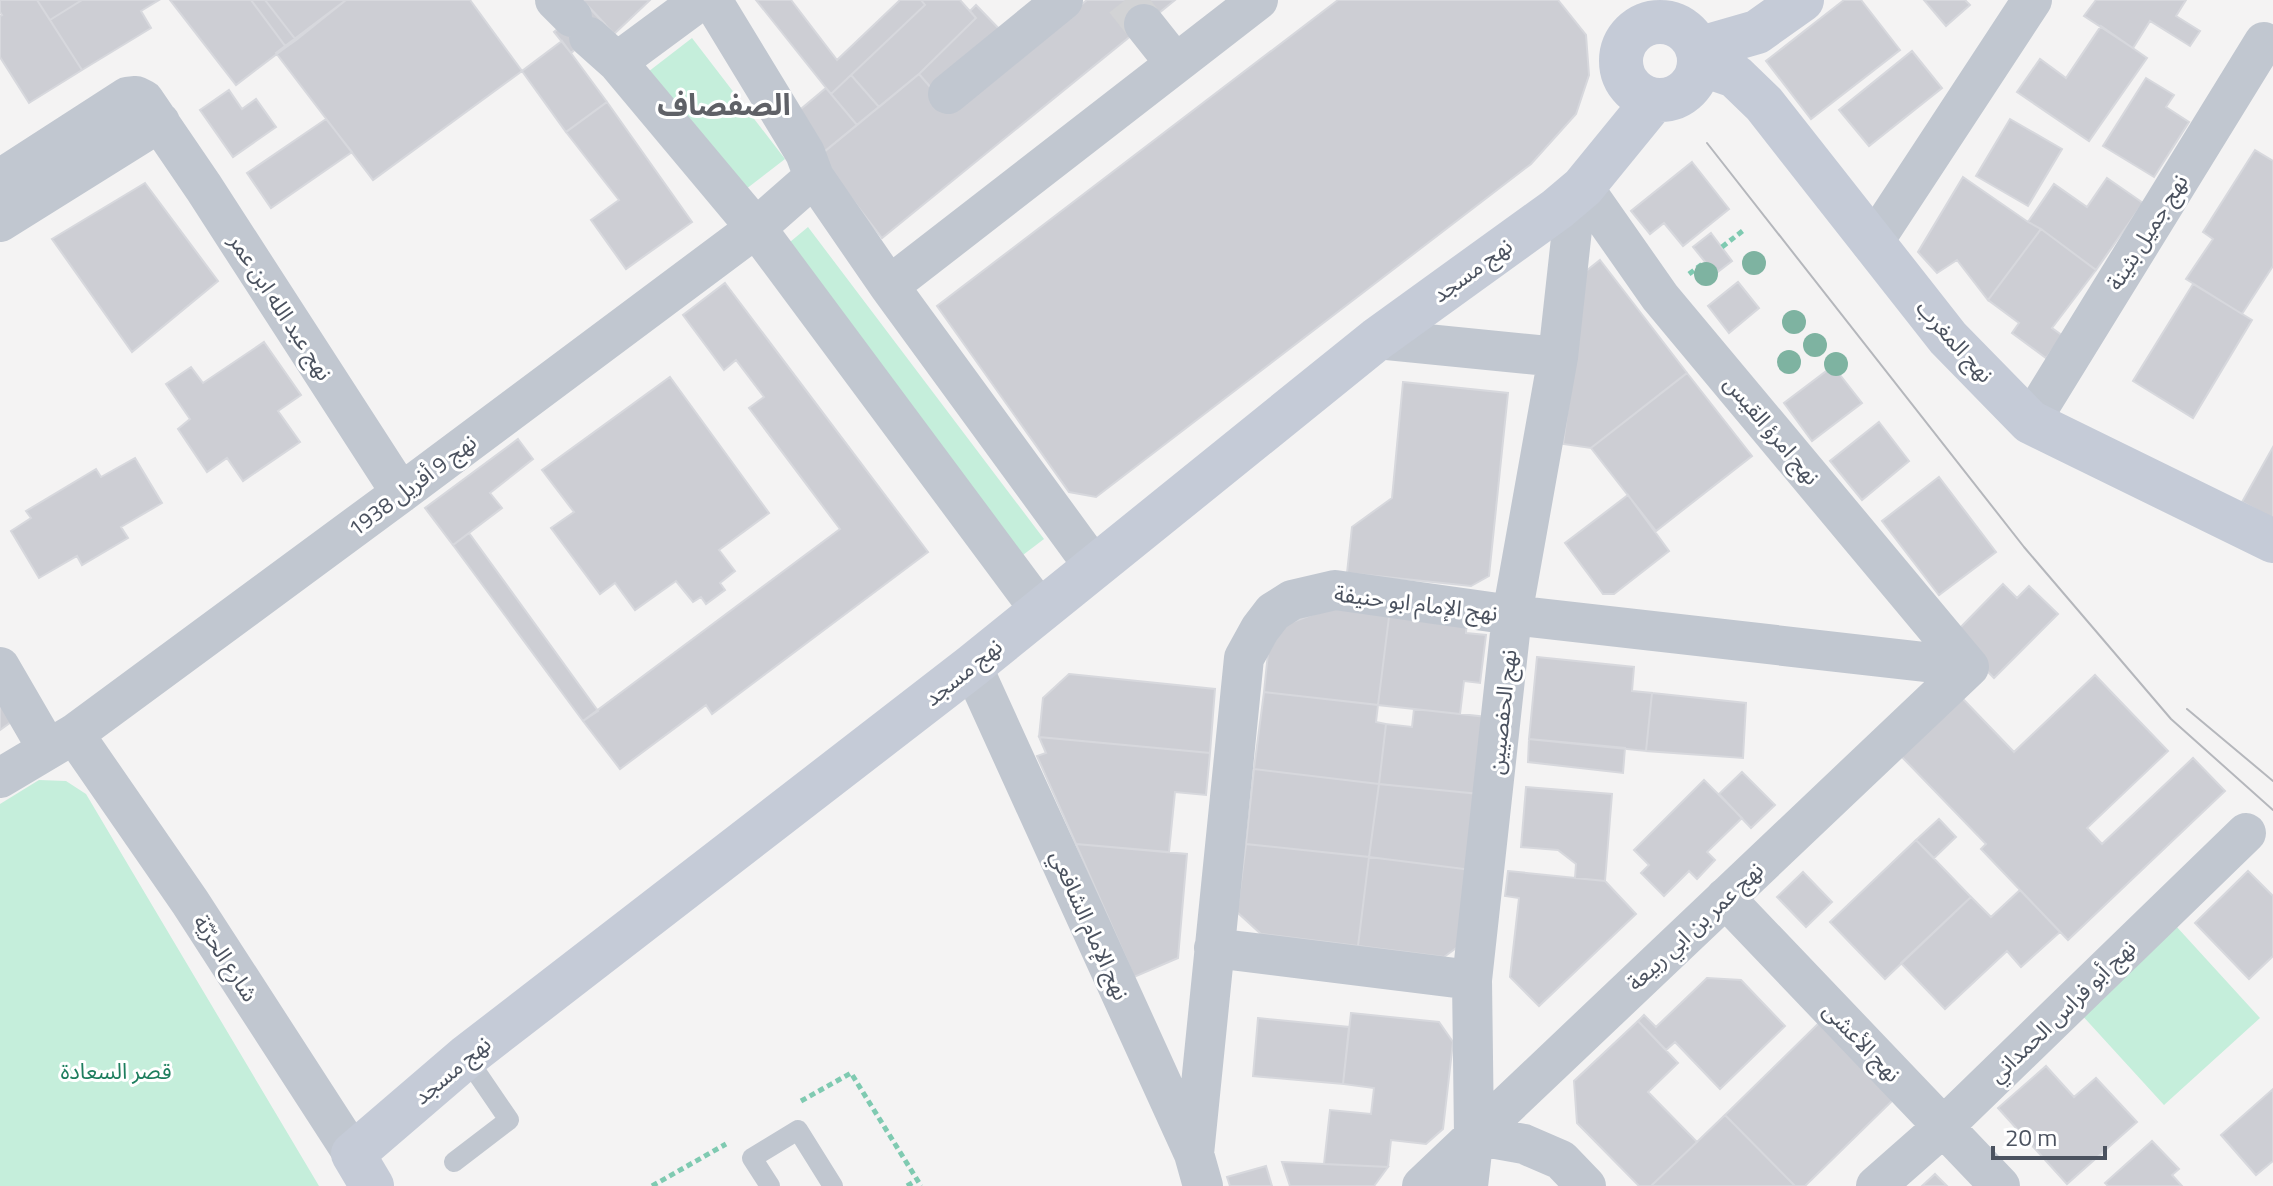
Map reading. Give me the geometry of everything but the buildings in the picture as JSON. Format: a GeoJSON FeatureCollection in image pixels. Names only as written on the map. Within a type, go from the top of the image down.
{"type":"FeatureCollection","features":[{"type":"Feature","properties":{"kind":"street"},"geometry":{"type":"LineString","coordinates":[[701,0],[583,29],[756,228],[1040,610]]}},
{"type":"Feature","properties":{"kind":"street"},"geometry":{"type":"LineString","coordinates":[[712,0],[805,153],[814,177],[889,286],[1095,568]]}},
{"type":"Feature","properties":{"kind":"street"},"geometry":{"type":"LineString","coordinates":[[948,94],[1063,0]]}},
{"type":"Feature","properties":{"kind":"street"},"geometry":{"type":"LineString","coordinates":[[889,286],[1258,0]]}},
{"type":"Feature","properties":{"kind":"street"},"geometry":{"type":"LineString","coordinates":[[1699,57],[1757,32],[1802,0]]}},
{"type":"Feature","properties":{"kind":"street"},"geometry":{"type":"LineString","coordinates":[[1872,244],[2032,0]]}},
{"type":"Feature","properties":{"kind":"street"},"geometry":{"type":"LineString","coordinates":[[1630,13],[1681,28],[1692,37],[1699,57],[1693,84],[1676,97],[1654,100],[1635,91],[1621,65],[1622,50],[1630,36],[1630,13]]}},
{"type":"Feature","properties":{"kind":"street"},"geometry":{"type":"LineString","coordinates":[[1144,24],[1175,63]]}},
{"type":"Feature","properties":{"kind":"street","name":"نهج جميل بثينة"},"geometry":{"type":"LineString","coordinates":[[2030,422],[2264,42]]}},
{"type":"Feature","properties":{"kind":"street","name":"نهج المغرب"},"geometry":{"type":"LineString","coordinates":[[1699,57],[1735,76],[1764,104],[1948,338],[2030,422],[2273,541]]}},
{"type":"Feature","properties":{"kind":"street","name":"نهج عبد الله ابن عمر"},"geometry":{"type":"LineString","coordinates":[[0,179],[127,97],[136,96],[144,100],[401,493]]}},
{"type":"Feature","properties":{"kind":"street","name":"نهج مسجد"},"geometry":{"type":"LineString","coordinates":[[362,1170],[466,1057],[972,666],[1377,339],[1580,190],[1654,100]]}},
{"type":"Feature","properties":{"kind":"street"},"geometry":{"type":"LineString","coordinates":[[0,222],[160,122]]}},
{"type":"Feature","properties":{"kind":"street","name":"نهج 9 أفريل 1938"},"geometry":{"type":"LineString","coordinates":[[0,778],[60,741],[401,493],[756,228],[814,177]]}},
{"type":"Feature","properties":{"kind":"street","name":"نهج الحفصيين"},"geometry":{"type":"LineString","coordinates":[[1468,1186],[1474,1135],[1472,980],[1512,615],[1558,357],[1580,190]]}},
{"type":"Feature","properties":{"kind":"street","name":"نهج امرؤ القيس"},"geometry":{"type":"LineString","coordinates":[[1580,190],[1660,297],[1969,667]]}},
{"type":"Feature","properties":{"kind":"street"},"geometry":{"type":"LineString","coordinates":[[1377,339],[1558,357]]}},
{"type":"Feature","properties":{"kind":"street","name":"نهج الإمام ابو حنيفة"},"geometry":{"type":"LineString","coordinates":[[1198,1170],[1214,948],[1244,658],[1273,612],[1292,600],[1335,590],[1512,615],[1969,667]]}},
{"type":"Feature","properties":{"kind":"street","name":"نهج الإمام الشافعي"},"geometry":{"type":"LineString","coordinates":[[972,666],[1198,1170]]}},
{"type":"Feature","properties":{"kind":"street","name":"شارع الحرّيّة"},"geometry":{"type":"LineString","coordinates":[[0,667],[190,902],[362,1170]]}},
{"type":"Feature","properties":{"kind":"street","name":"نهج عمر بن ابي ربيعة"},"geometry":{"type":"LineString","coordinates":[[1422,1186],[1969,667]]}},
{"type":"Feature","properties":{"kind":"street","name":"نهج أبو فراس الحمداني"},"geometry":{"type":"LineString","coordinates":[[1876,1186],[1943,1127],[2246,833]]}},
{"type":"Feature","properties":{"kind":"street","name":"نهج الأعشى"},"geometry":{"type":"LineString","coordinates":[[1725,898],[2000,1186]]}},
{"type":"Feature","properties":{"kind":"street"},"geometry":{"type":"LineString","coordinates":[[1214,948],[1472,980]]}},
{"type":"Feature","properties":{"kind":"street"},"geometry":{"type":"LineString","coordinates":[[1474,1135],[1524,1144],[1561,1160],[1586,1186]]}},
{"type":"Feature","properties":{"kind":"lane"},"geometry":{"type":"LineString","coordinates":[[454,1162],[509,1120],[466,1057]]}},
{"type":"Feature","properties":{"kind":"lane"},"geometry":{"type":"LineString","coordinates":[[770,1186],[752,1158],[798,1130],[833,1186]]}},
{"type":"Feature","properties":{"kind":"path"},"geometry":{"type":"LineString","coordinates":[[1722,247],[1745,229]]}},
{"type":"Feature","properties":{"kind":"path"},"geometry":{"type":"LineString","coordinates":[[1685,278],[1705,262]]}},
{"type":"Feature","properties":{"kind":"path"},"geometry":{"type":"LineString","coordinates":[[907,1186],[917,1180]]}},
{"type":"Feature","properties":{"kind":"green space"},"geometry":{"type":"Polygon","coordinates":[[[692,38],[785,159],[737,196],[644,75],[692,38]]]}},
{"type":"Feature","properties":{"kind":"green space"},"geometry":{"type":"Polygon","coordinates":[[[808,227],[1044,539],[1019,558],[784,247],[808,227]]]}},
{"type":"Feature","properties":{"kind":"green space","name":"قصر السعادة"},"geometry":{"type":"Polygon","coordinates":[[[39,780],[66,781],[86,794],[319,1186],[0,1186],[0,804],[39,780]]]}},
{"type":"Feature","properties":{"kind":"green space"},"geometry":{"type":"Polygon","coordinates":[[[2165,914],[2260,1018],[2164,1105],[2069,1001],[2165,914]]]}},
{"type":"Feature","properties":{"kind":"tunnel"},"geometry":{"type":"LineString","coordinates":[[1125,0],[1144,24]]}},
{"type":"Feature","properties":{"kind":"tram line"},"geometry":{"type":"LineString","coordinates":[[1707,143],[2024,547],[2171,719],[2273,810]]}},
{"type":"Feature","properties":{"kind":"tram line"},"geometry":{"type":"LineString","coordinates":[[2187,709],[2273,781]]}},
{"type":"Feature","properties":{"kind":"district","name":"الصفصاف"},"geometry":{"type":"Point","coordinates":[724,105]}}]}
